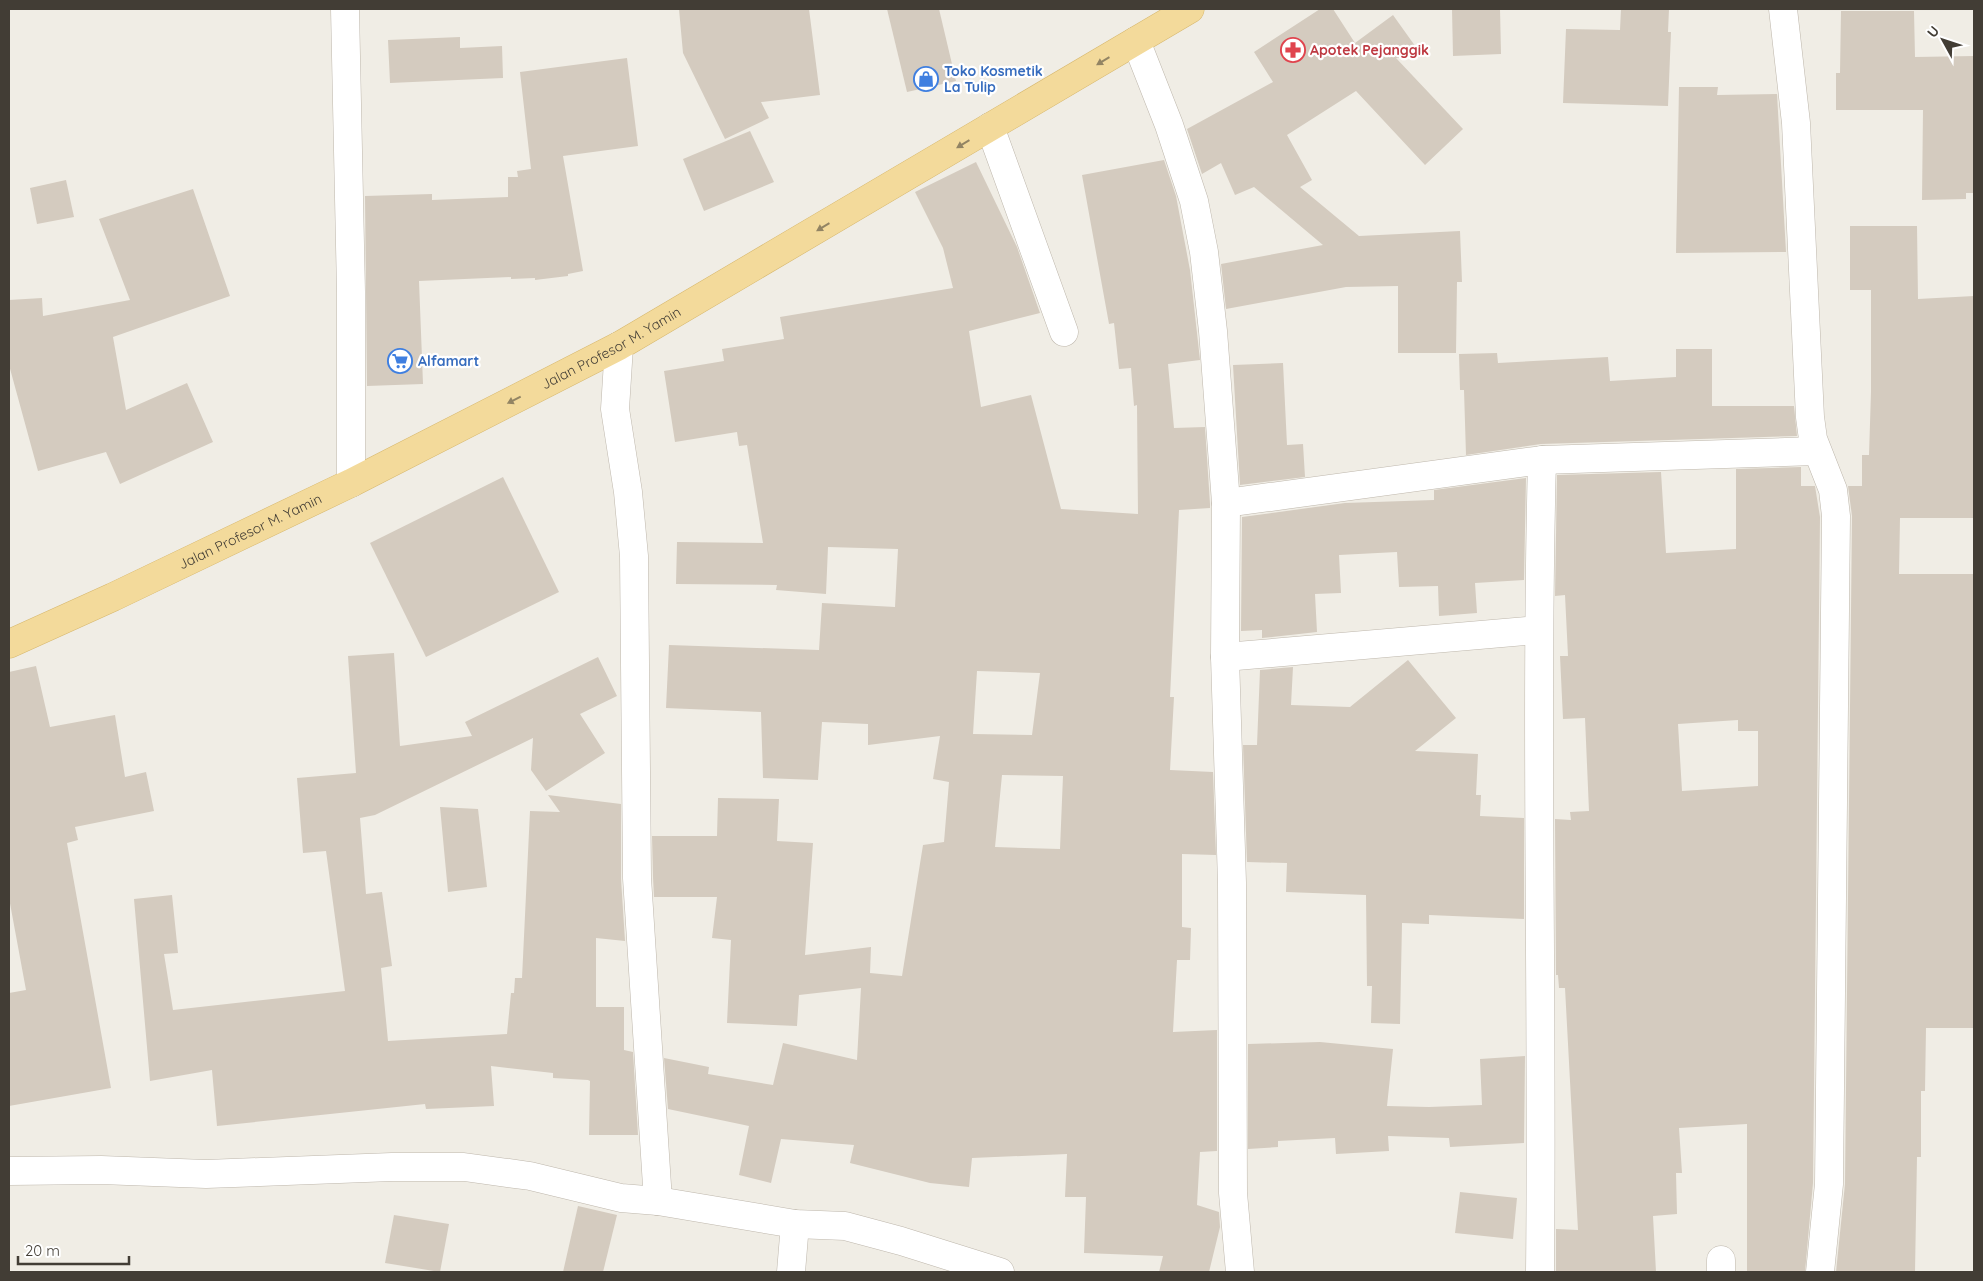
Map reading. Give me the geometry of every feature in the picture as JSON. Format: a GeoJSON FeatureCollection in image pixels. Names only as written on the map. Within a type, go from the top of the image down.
{"type":"FeatureCollection","features":[{"type":"Feature","properties":{"kind":"main road","name":"Jalan Profesor M. Yamin"},"geometry":{"type":"LineString","coordinates":[[9,644],[113,597],[351,483],[619,346],[1190,9]]}},
{"type":"Feature","properties":{"kind":"street"},"geometry":{"type":"LineString","coordinates":[[345,9],[351,292],[351,483]]}},
{"type":"Feature","properties":{"kind":"street"},"geometry":{"type":"LineString","coordinates":[[1783,9],[1795,100],[1810,417],[1816,451],[1833,490],[1836,516],[1829,1184],[1820,1272]]}},
{"type":"Feature","properties":{"kind":"street"},"geometry":{"type":"LineString","coordinates":[[1136,41],[1169,125],[1194,201],[1213,331],[1226,503],[1225,656],[1231,837],[1233,1193],[1240,1272]]}},
{"type":"Feature","properties":{"kind":"street"},"geometry":{"type":"LineString","coordinates":[[990,127],[1064,332]]}},
{"type":"Feature","properties":{"kind":"street"},"geometry":{"type":"LineString","coordinates":[[619,346],[614,409],[628,492],[634,556],[637,878],[658,1201]]}},
{"type":"Feature","properties":{"kind":"street"},"geometry":{"type":"LineString","coordinates":[[1226,503],[1542,460],[1816,451]]}},
{"type":"Feature","properties":{"kind":"street"},"geometry":{"type":"LineString","coordinates":[[1540,1272],[1542,1046],[1538,630],[1542,460]]}},
{"type":"Feature","properties":{"kind":"street"},"geometry":{"type":"LineString","coordinates":[[1225,656],[1538,630]]}},
{"type":"Feature","properties":{"kind":"street"},"geometry":{"type":"LineString","coordinates":[[9,1171],[101,1170],[206,1174],[392,1167],[464,1167],[530,1176],[621,1198],[658,1201],[795,1224],[845,1226],[860,1229],[995,1272]]}},
{"type":"Feature","properties":{"kind":"street"},"geometry":{"type":"LineString","coordinates":[[791,1272],[795,1224]]}},
{"type":"Feature","properties":{"kind":"building"},"geometry":{"type":"Polygon","coordinates":[[[679,9],[809,9],[820,95],[761,102],[769,118],[725,139],[683,53],[679,9]]]}},
{"type":"Feature","properties":{"kind":"building"},"geometry":{"type":"Polygon","coordinates":[[[887,9],[939,9],[956,81],[907,92],[887,9]]]}},
{"type":"Feature","properties":{"kind":"building"},"geometry":{"type":"Polygon","coordinates":[[[1320,9],[1333,9],[1355,43],[1393,15],[1423,57],[1396,58],[1463,129],[1425,165],[1356,91],[1287,135],[1312,180],[1300,187],[1359,236],[1460,231],[1462,282],[1457,282],[1456,353],[1398,353],[1398,286],[1346,287],[1226,309],[1221,264],[1323,245],[1254,187],[1235,195],[1221,163],[1202,174],[1187,129],[1273,82],[1254,52],[1320,9]]]}},
{"type":"Feature","properties":{"kind":"building"},"geometry":{"type":"Polygon","coordinates":[[[1452,9],[1500,9],[1501,54],[1453,56],[1452,9]]]}},
{"type":"Feature","properties":{"kind":"building"},"geometry":{"type":"Polygon","coordinates":[[[1621,9],[1669,9],[1668,32],[1671,32],[1668,106],[1563,103],[1566,29],[1620,30],[1621,9]]]}},
{"type":"Feature","properties":{"kind":"building"},"geometry":{"type":"Polygon","coordinates":[[[1841,11],[1914,11],[1915,57],[1974,56],[1974,193],[1966,193],[1966,199],[1922,200],[1923,110],[1836,110],[1836,73],[1840,73],[1841,11]]]}},
{"type":"Feature","properties":{"kind":"building"},"geometry":{"type":"Polygon","coordinates":[[[460,37],[460,48],[502,46],[503,78],[390,83],[388,40],[460,37]]]}},
{"type":"Feature","properties":{"kind":"building"},"geometry":{"type":"Polygon","coordinates":[[[627,58],[638,146],[563,156],[583,271],[568,274],[568,276],[535,280],[535,278],[511,279],[511,277],[419,281],[423,384],[367,386],[365,196],[432,194],[432,200],[508,197],[508,177],[518,177],[517,171],[531,169],[520,72],[627,58]]]}},
{"type":"Feature","properties":{"kind":"building"},"geometry":{"type":"Polygon","coordinates":[[[1679,87],[1718,87],[1717,95],[1777,94],[1786,252],[1676,253],[1679,87]]]}},
{"type":"Feature","properties":{"kind":"building"},"geometry":{"type":"Polygon","coordinates":[[[750,131],[774,182],[704,211],[683,159],[750,131]]]}},
{"type":"Feature","properties":{"kind":"building"},"geometry":{"type":"Polygon","coordinates":[[[1164,160],[1176,196],[1190,270],[1200,360],[1168,364],[1174,428],[1205,427],[1210,508],[1179,510],[1170,697],[1174,697],[1170,770],[1213,772],[1216,855],[1182,854],[1182,927],[1191,928],[1190,960],[1177,960],[1173,1032],[1217,1030],[1217,1151],[1200,1152],[1197,1205],[1219,1212],[1220,1227],[1209,1272],[1159,1272],[1163,1256],[1084,1253],[1086,1197],[1065,1197],[1067,1154],[972,1158],[969,1187],[930,1183],[850,1163],[854,1145],[781,1139],[771,1183],[739,1175],[749,1126],[668,1109],[664,1058],[709,1067],[708,1074],[773,1085],[783,1043],[857,1060],[861,988],[799,995],[797,1026],[727,1023],[731,940],[712,938],[717,897],[654,897],[652,836],[717,836],[718,798],[779,799],[777,841],[813,843],[805,955],[871,947],[870,973],[902,976],[923,845],[944,842],[949,782],[933,779],[940,736],[868,745],[868,724],[822,722],[818,780],[763,778],[761,712],[666,708],[669,645],[819,650],[822,603],[895,607],[898,549],[828,547],[826,594],[776,590],[777,585],[676,584],[677,542],[763,543],[747,445],[739,446],[737,432],[675,442],[664,371],[724,361],[722,349],[784,339],[780,317],[953,288],[943,248],[915,192],[976,162],[1017,247],[1040,313],[969,331],[981,407],[1031,395],[1061,509],[1138,514],[1137,405],[1134,406],[1131,368],[1119,369],[1114,323],[1109,324],[1082,175],[1164,160]],[[977,671],[973,734],[1032,735],[1040,673],[977,671]],[[1002,775],[995,847],[1060,849],[1063,776],[1002,775]]]}},
{"type":"Feature","properties":{"kind":"building"},"geometry":{"type":"Polygon","coordinates":[[[66,180],[74,217],[37,224],[30,188],[66,180]]]}},
{"type":"Feature","properties":{"kind":"building"},"geometry":{"type":"Polygon","coordinates":[[[193,189],[230,296],[113,337],[126,410],[187,383],[213,442],[120,484],[106,452],[38,471],[9,365],[9,300],[42,298],[43,316],[130,300],[99,219],[193,189]]]}},
{"type":"Feature","properties":{"kind":"building"},"geometry":{"type":"Polygon","coordinates":[[[1850,226],[1917,226],[1918,299],[1974,296],[1974,518],[1900,518],[1899,574],[1974,574],[1974,1028],[1926,1028],[1925,1091],[1921,1091],[1921,1157],[1917,1157],[1915,1272],[1836,1272],[1845,1184],[1852,516],[1848,486],[1862,486],[1862,455],[1869,455],[1871,392],[1871,290],[1850,290],[1850,226]]]}},
{"type":"Feature","properties":{"kind":"building"},"geometry":{"type":"Polygon","coordinates":[[[1676,349],[1712,349],[1712,406],[1794,406],[1797,436],[1541,444],[1466,455],[1464,390],[1460,390],[1459,354],[1497,353],[1498,363],[1608,357],[1610,381],[1676,377],[1676,349]]]}},
{"type":"Feature","properties":{"kind":"building"},"geometry":{"type":"Polygon","coordinates":[[[1283,363],[1287,445],[1303,444],[1305,477],[1240,485],[1233,365],[1283,363]]]}},
{"type":"Feature","properties":{"kind":"building"},"geometry":{"type":"Polygon","coordinates":[[[1801,467],[1801,486],[1815,486],[1820,517],[1813,1183],[1805,1272],[1747,1272],[1747,1124],[1679,1128],[1682,1173],[1676,1173],[1677,1214],[1653,1216],[1656,1272],[1556,1272],[1556,1229],[1578,1230],[1565,988],[1559,988],[1558,975],[1556,975],[1555,819],[1571,820],[1570,812],[1589,811],[1585,718],[1563,719],[1560,656],[1568,656],[1565,595],[1555,596],[1557,475],[1661,472],[1666,553],[1736,549],[1736,469],[1801,467]],[[1738,720],[1678,724],[1682,791],[1758,786],[1758,731],[1738,731],[1738,720]]]}},
{"type":"Feature","properties":{"kind":"building"},"geometry":{"type":"Polygon","coordinates":[[[503,477],[559,592],[426,657],[370,543],[503,477]]]}},
{"type":"Feature","properties":{"kind":"building"},"geometry":{"type":"Polygon","coordinates":[[[1526,478],[1524,580],[1475,583],[1477,613],[1439,616],[1438,586],[1399,587],[1397,552],[1339,555],[1341,593],[1315,594],[1317,632],[1262,638],[1262,630],[1241,631],[1242,517],[1345,503],[1434,500],[1434,490],[1526,478]]]}},
{"type":"Feature","properties":{"kind":"building"},"geometry":{"type":"Polygon","coordinates":[[[394,653],[400,746],[472,736],[465,722],[598,657],[617,696],[580,714],[605,753],[546,791],[531,770],[533,738],[375,815],[360,818],[366,894],[382,892],[392,966],[381,968],[388,1041],[507,1034],[511,993],[514,993],[515,978],[522,978],[530,811],[560,812],[548,795],[621,804],[621,879],[625,941],[596,938],[596,1007],[624,1007],[624,1050],[633,1052],[638,1135],[589,1135],[590,1081],[588,1080],[553,1078],[553,1073],[491,1066],[494,1106],[426,1109],[425,1104],[217,1126],[212,1070],[150,1081],[134,899],[172,895],[178,953],[164,954],[173,1010],[345,991],[326,851],[303,853],[297,778],[356,773],[348,656],[394,653]]]}},
{"type":"Feature","properties":{"kind":"building"},"geometry":{"type":"Polygon","coordinates":[[[1408,660],[1456,718],[1415,751],[1478,754],[1476,795],[1481,795],[1480,816],[1524,818],[1524,919],[1429,915],[1429,924],[1402,923],[1400,1024],[1371,1023],[1372,986],[1367,986],[1366,895],[1286,892],[1287,863],[1247,862],[1243,745],[1257,745],[1260,670],[1293,667],[1291,705],[1350,707],[1408,660]]]}},
{"type":"Feature","properties":{"kind":"building"},"geometry":{"type":"Polygon","coordinates":[[[36,666],[50,727],[115,715],[125,777],[146,772],[154,811],[75,827],[78,840],[67,843],[111,1088],[9,1106],[9,993],[26,990],[9,898],[9,672],[36,666]]]}},
{"type":"Feature","properties":{"kind":"building"},"geometry":{"type":"Polygon","coordinates":[[[440,807],[478,809],[487,887],[448,892],[440,807]]]}},
{"type":"Feature","properties":{"kind":"building"},"geometry":{"type":"Polygon","coordinates":[[[1320,1042],[1393,1049],[1387,1106],[1482,1105],[1480,1059],[1525,1056],[1524,1143],[1450,1147],[1449,1138],[1388,1136],[1389,1151],[1336,1154],[1335,1138],[1278,1141],[1278,1147],[1248,1149],[1248,1044],[1320,1042]]]}},
{"type":"Feature","properties":{"kind":"building"},"geometry":{"type":"Polygon","coordinates":[[[1460,1192],[1517,1198],[1513,1239],[1455,1233],[1460,1192]]]}},
{"type":"Feature","properties":{"kind":"building"},"geometry":{"type":"Polygon","coordinates":[[[578,1206],[617,1215],[603,1272],[563,1272],[578,1206]]]}},
{"type":"Feature","properties":{"kind":"building"},"geometry":{"type":"Polygon","coordinates":[[[394,1215],[449,1224],[440,1272],[385,1263],[394,1215]]]}},
{"type":"Feature","properties":{"kind":"place","name":"Apotek Pejanggik"},"geometry":{"type":"Point","coordinates":[1293,50]}},
{"type":"Feature","properties":{"kind":"place","name":"Toko Kosmetik La Tulip"},"geometry":{"type":"Point","coordinates":[926,79]}},
{"type":"Feature","properties":{"kind":"place","name":"Alfamart"},"geometry":{"type":"Point","coordinates":[400,361]}}]}
